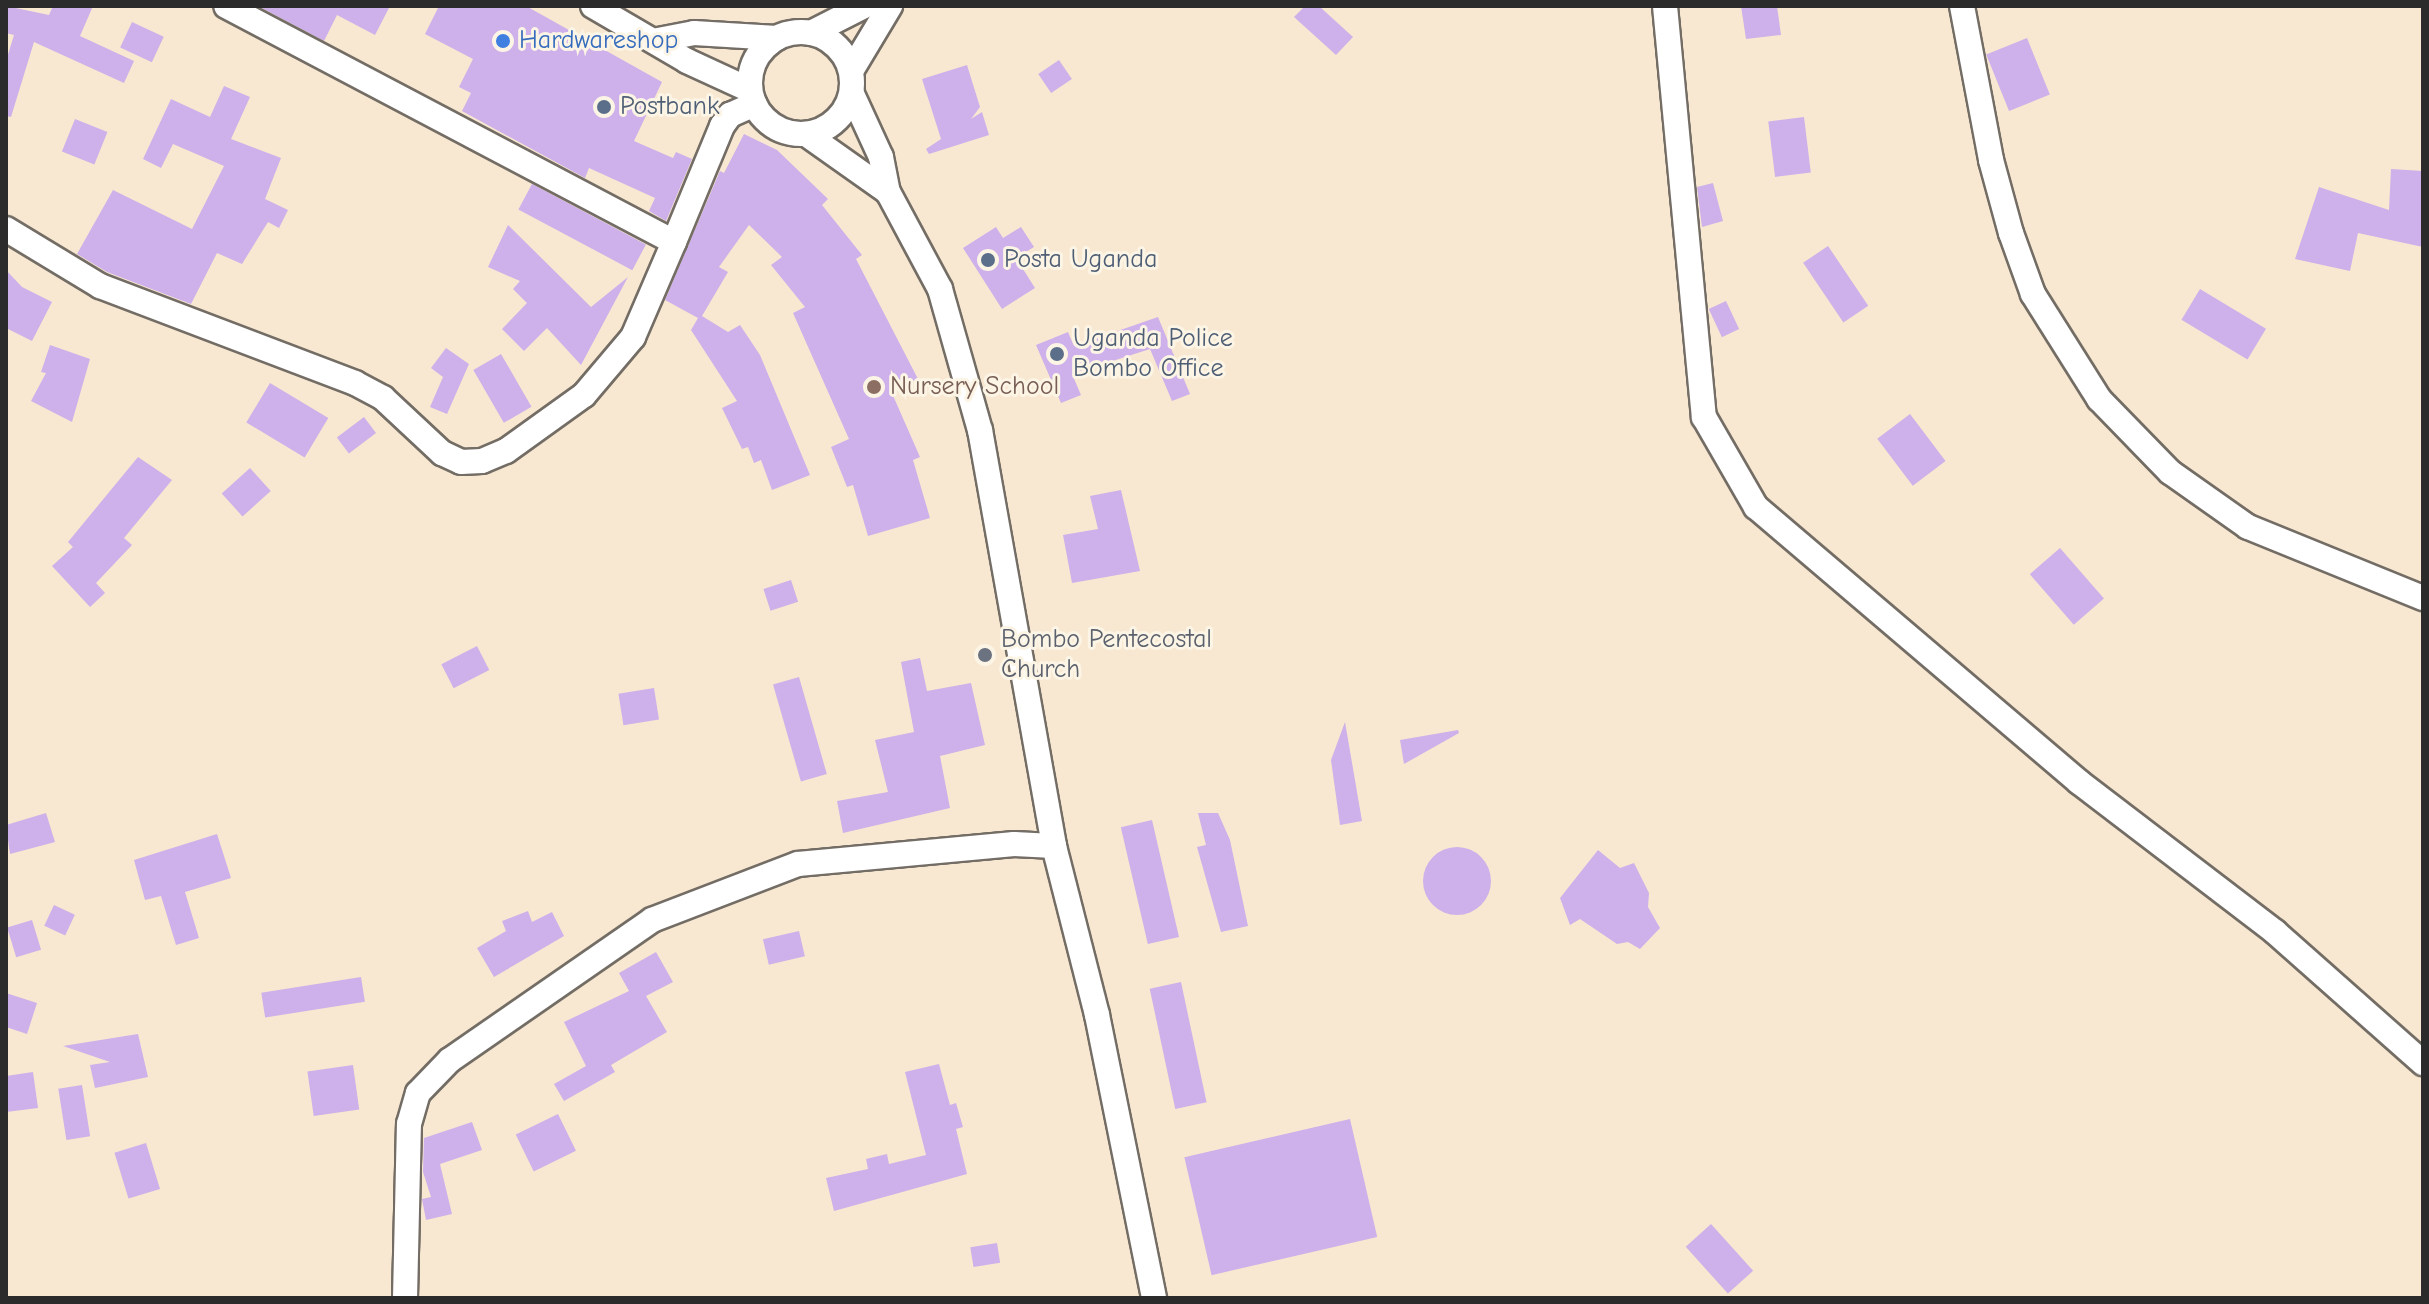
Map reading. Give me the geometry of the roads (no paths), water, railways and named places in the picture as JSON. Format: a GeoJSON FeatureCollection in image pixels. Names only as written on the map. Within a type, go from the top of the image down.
{"type":"FeatureCollection","features":[{"type":"Feature","properties":{"kind":"street"},"geometry":{"type":"LineString","coordinates":[[226,6],[674,242]]}},
{"type":"Feature","properties":{"kind":"street"},"geometry":{"type":"LineString","coordinates":[[593,6],[658,40],[687,61],[753,97],[776,127],[806,134],[888,192]]}},
{"type":"Feature","properties":{"kind":"street"},"geometry":{"type":"LineString","coordinates":[[658,40],[694,33],[777,38],[811,33],[864,6]]}},
{"type":"Feature","properties":{"kind":"street"},"geometry":{"type":"LineString","coordinates":[[806,134],[836,122],[890,6]]}},
{"type":"Feature","properties":{"kind":"street"},"geometry":{"type":"LineString","coordinates":[[1665,6],[1704,417],[1756,507],[2079,782],[2275,932],[2423,1063]]}},
{"type":"Feature","properties":{"kind":"street"},"geometry":{"type":"LineString","coordinates":[[1962,6],[1991,160],[2011,233],[2033,294],[2099,399],[2170,472],[2248,527],[2423,598]]}},
{"type":"Feature","properties":{"kind":"street"},"geometry":{"type":"LineString","coordinates":[[811,33],[829,40],[852,82],[876,142],[888,192],[940,289],[980,430],[1054,846],[1097,1015],[1154,1298]]}},
{"type":"Feature","properties":{"kind":"street"},"geometry":{"type":"LineString","coordinates":[[6,229],[100,286],[355,383],[383,398],[442,453],[461,462],[482,461],[506,451],[584,395],[633,337],[722,126],[730,115],[753,97],[756,60],[777,38]]}},
{"type":"Feature","properties":{"kind":"street"},"geometry":{"type":"LineString","coordinates":[[405,1298],[409,1124],[418,1093],[450,1060],[652,920],[744,882],[798,864],[1014,844],[1054,846]]}},
{"type":"Feature","properties":{"kind":"place","name":"Hardwareshop"},"geometry":{"type":"Point","coordinates":[503,41]}},
{"type":"Feature","properties":{"kind":"place","name":"Postbank"},"geometry":{"type":"Point","coordinates":[604,107]}},
{"type":"Feature","properties":{"kind":"place","name":"Posta Uganda"},"geometry":{"type":"Point","coordinates":[988,260]}},
{"type":"Feature","properties":{"kind":"place","name":"Uganda Police Bombo Office"},"geometry":{"type":"Point","coordinates":[1057,354]}},
{"type":"Feature","properties":{"kind":"place","name":"Nursery School"},"geometry":{"type":"Point","coordinates":[874,387]}},
{"type":"Feature","properties":{"kind":"place","name":"Bombo Pentecostal Church"},"geometry":{"type":"Point","coordinates":[985,655]}}]}
